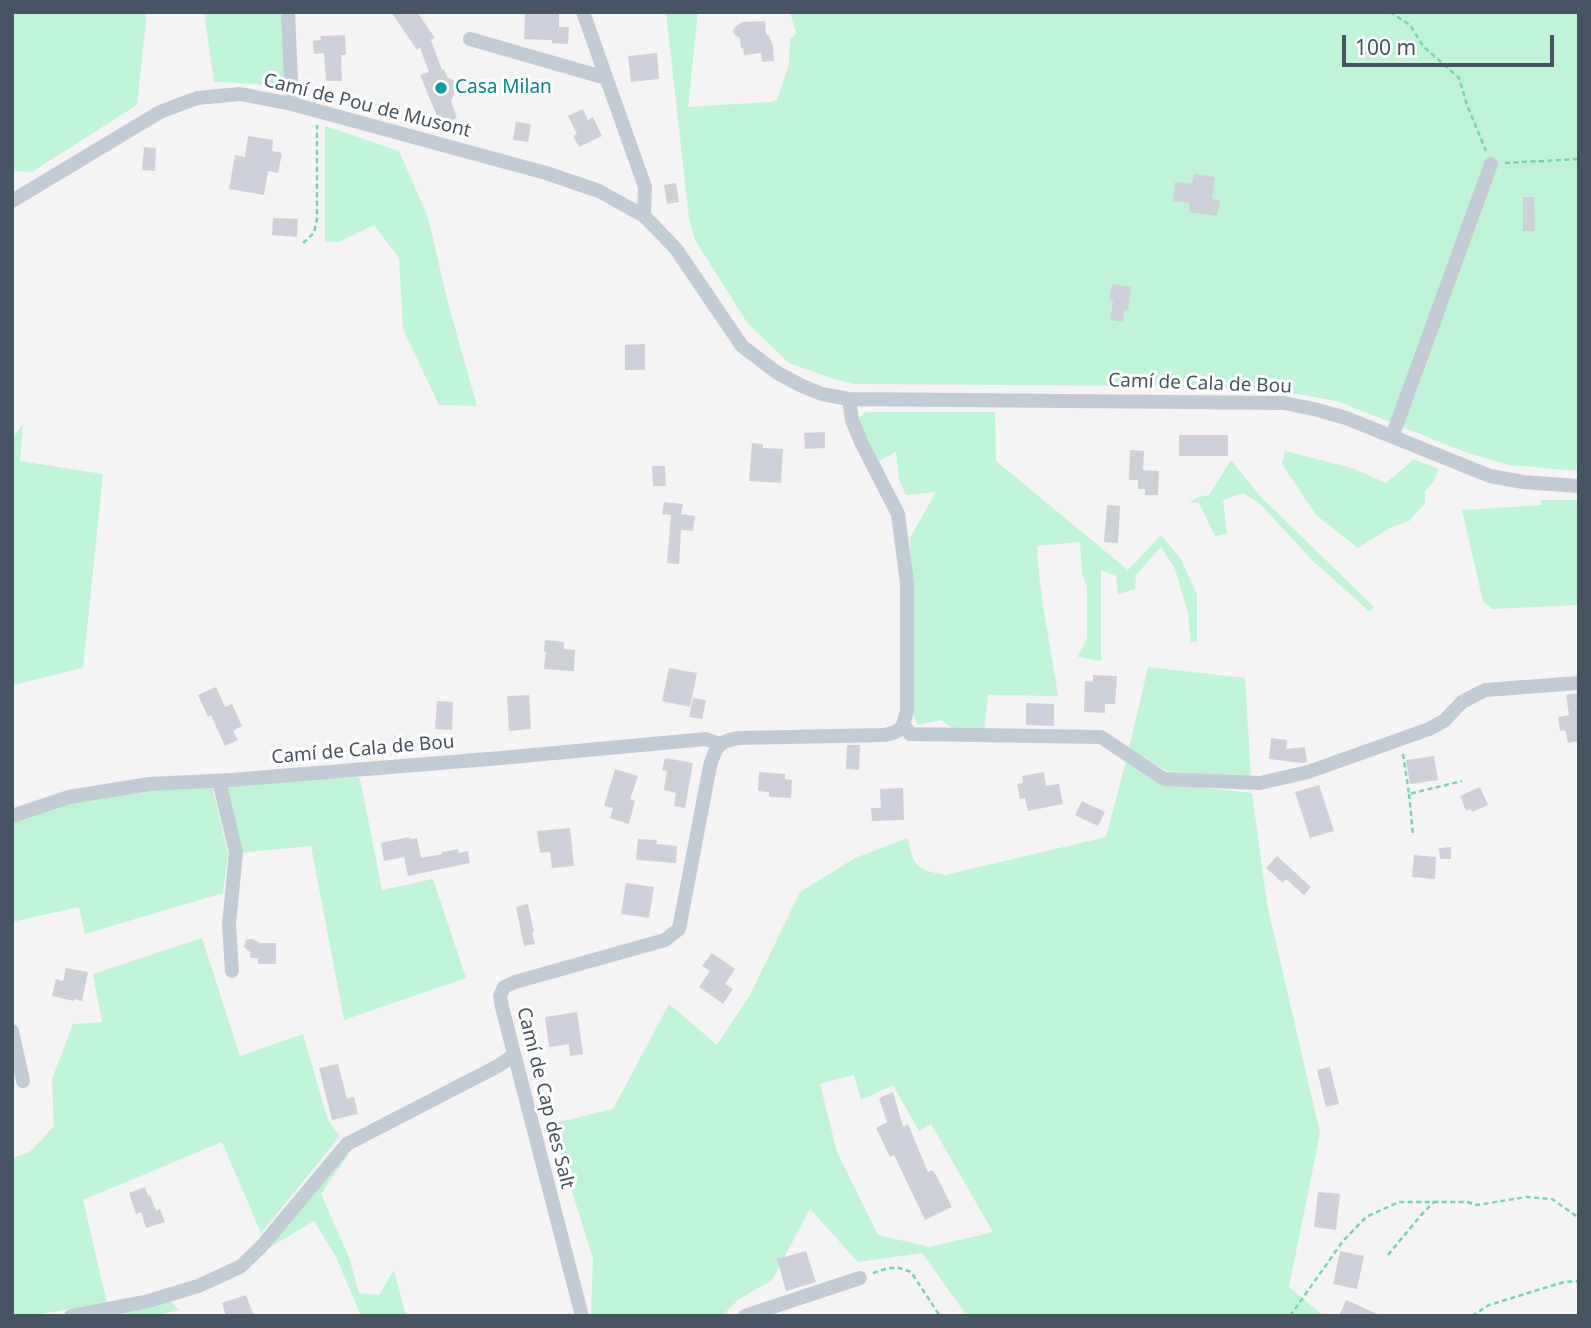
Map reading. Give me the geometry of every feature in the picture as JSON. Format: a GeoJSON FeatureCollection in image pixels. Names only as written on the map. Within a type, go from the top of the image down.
{"type":"FeatureCollection","features":[{"type":"Feature","properties":{"kind":"street"},"geometry":{"type":"LineString","coordinates":[[288,12],[292,104]]}},
{"type":"Feature","properties":{"kind":"street"},"geometry":{"type":"LineString","coordinates":[[583,12],[645,187],[644,216],[676,249],[742,346],[776,372],[800,385],[822,394],[849,399],[852,420],[861,442],[898,514],[907,583],[907,711],[904,725],[896,733],[885,735],[739,738],[720,744]]}},
{"type":"Feature","properties":{"kind":"street"},"geometry":{"type":"LineString","coordinates":[[470,39],[606,78]]}},
{"type":"Feature","properties":{"kind":"street","name":"Camí de Pou de Musont"},"geometry":{"type":"LineString","coordinates":[[12,201],[160,112],[197,98],[240,94],[292,104],[546,173],[599,191],[644,216]]}},
{"type":"Feature","properties":{"kind":"street"},"geometry":{"type":"LineString","coordinates":[[1392,437],[1491,164]]}},
{"type":"Feature","properties":{"kind":"street","name":"Camí de Cala de Bou"},"geometry":{"type":"LineString","coordinates":[[849,399],[1284,403],[1346,418],[1490,476],[1523,482],[1579,486]]}},
{"type":"Feature","properties":{"kind":"street"},"geometry":{"type":"LineString","coordinates":[[904,725],[910,734],[1101,737],[1164,779],[1260,783],[1308,772],[1429,729],[1444,721],[1462,702],[1485,690],[1579,683]]}},
{"type":"Feature","properties":{"kind":"street","name":"Camí de Cala de Bou"},"geometry":{"type":"LineString","coordinates":[[12,816],[69,797],[149,783],[219,781],[706,739],[720,744]]}},
{"type":"Feature","properties":{"kind":"street","name":"Camí de Cap des Salt"},"geometry":{"type":"LineString","coordinates":[[582,1316],[500,996],[504,987],[515,982],[665,940],[679,929],[710,766],[720,744]]}},
{"type":"Feature","properties":{"kind":"street"},"geometry":{"type":"LineString","coordinates":[[219,781],[236,852],[229,925],[232,971]]}},
{"type":"Feature","properties":{"kind":"street"},"geometry":{"type":"LineString","coordinates":[[12,1031],[23,1082]]}},
{"type":"Feature","properties":{"kind":"street"},"geometry":{"type":"LineString","coordinates":[[71,1316],[149,1301],[198,1286],[240,1267],[261,1247],[347,1143],[498,1066],[514,1055]]}},
{"type":"Feature","properties":{"kind":"street"},"geometry":{"type":"LineString","coordinates":[[745,1316],[860,1278]]}},
{"type":"Feature","properties":{"kind":"path"},"geometry":{"type":"LineString","coordinates":[[1390,12],[1410,24],[1423,46],[1459,78],[1491,164],[1579,159]]}},
{"type":"Feature","properties":{"kind":"path"},"geometry":{"type":"LineString","coordinates":[[303,243],[314,233],[317,219],[317,111]]}},
{"type":"Feature","properties":{"kind":"path"},"geometry":{"type":"LineString","coordinates":[[1404,738],[1402,751],[1413,835]]}},
{"type":"Feature","properties":{"kind":"path"},"geometry":{"type":"LineString","coordinates":[[1409,794],[1462,781]]}},
{"type":"Feature","properties":{"kind":"path"},"geometry":{"type":"LineString","coordinates":[[1290,1316],[1343,1241],[1366,1217],[1399,1202],[1466,1202],[1477,1205],[1526,1197],[1552,1199],[1579,1218]]}},
{"type":"Feature","properties":{"kind":"path"},"geometry":{"type":"LineString","coordinates":[[1388,1255],[1435,1202]]}},
{"type":"Feature","properties":{"kind":"path"},"geometry":{"type":"LineString","coordinates":[[888,1268],[911,1272],[940,1316]]}},
{"type":"Feature","properties":{"kind":"path"},"geometry":{"type":"LineString","coordinates":[[1472,1316],[1489,1305],[1564,1282],[1579,1281]]}},
{"type":"Feature","properties":{"kind":"green space"},"geometry":{"type":"Polygon","coordinates":[[[13,12],[147,12],[137,105],[32,172],[12,171],[13,12]]]}},
{"type":"Feature","properties":{"kind":"green space"},"geometry":{"type":"Polygon","coordinates":[[[204,12],[283,12],[286,91],[257,84],[214,82],[204,12]]]}},
{"type":"Feature","properties":{"kind":"green space"},"geometry":{"type":"Polygon","coordinates":[[[666,12],[698,12],[688,107],[777,100],[789,64],[790,40],[796,33],[790,12],[1579,12],[1579,471],[1509,465],[1465,452],[1337,401],[1275,390],[1150,386],[855,384],[789,363],[748,324],[695,240],[689,218],[666,12]]]}},
{"type":"Feature","properties":{"kind":"green space"},"geometry":{"type":"Polygon","coordinates":[[[325,126],[399,151],[428,217],[448,303],[477,406],[439,405],[403,329],[399,258],[374,225],[339,242],[325,242],[325,126]]]}},
{"type":"Feature","properties":{"kind":"green space"},"geometry":{"type":"Polygon","coordinates":[[[866,412],[995,412],[996,461],[1128,570],[1161,535],[1181,559],[1197,595],[1197,642],[1191,642],[1188,613],[1175,569],[1161,547],[1136,575],[1135,589],[1118,594],[1116,576],[1101,570],[1101,661],[1078,657],[1087,638],[1087,587],[1082,573],[1080,542],[1037,546],[1058,696],[988,695],[984,730],[957,731],[941,720],[918,725],[914,718],[910,677],[910,538],[936,492],[906,495],[899,480],[896,452],[879,461],[864,433],[859,418],[866,412]]]}},
{"type":"Feature","properties":{"kind":"green space"},"geometry":{"type":"Polygon","coordinates":[[[23,423],[20,461],[103,474],[83,668],[13,685],[12,689],[12,440],[23,423]]]}},
{"type":"Feature","properties":{"kind":"green space"},"geometry":{"type":"Polygon","coordinates":[[[1285,451],[1352,468],[1386,483],[1414,459],[1439,469],[1425,491],[1425,503],[1409,521],[1390,528],[1358,548],[1316,515],[1282,464],[1285,451]]]}},
{"type":"Feature","properties":{"kind":"green space"},"geometry":{"type":"Polygon","coordinates":[[[1231,460],[1260,496],[1374,607],[1370,612],[1313,561],[1260,504],[1243,493],[1223,500],[1227,534],[1215,536],[1199,503],[1190,503],[1195,498],[1209,495],[1231,460]]]}},
{"type":"Feature","properties":{"kind":"green space"},"geometry":{"type":"Polygon","coordinates":[[[1540,500],[1579,500],[1579,605],[1492,609],[1483,601],[1462,510],[1542,505],[1540,500]]]}},
{"type":"Feature","properties":{"kind":"green space"},"geometry":{"type":"Polygon","coordinates":[[[1148,667],[1245,678],[1251,778],[1167,771],[1129,748],[1148,667]]]}},
{"type":"Feature","properties":{"kind":"green space"},"geometry":{"type":"Polygon","coordinates":[[[1126,761],[1160,783],[1252,793],[1267,904],[1320,1133],[1289,1287],[1324,1316],[967,1316],[922,1253],[858,1262],[810,1209],[772,1280],[738,1300],[722,1316],[591,1316],[593,1259],[551,1124],[613,1109],[669,1004],[717,1045],[750,995],[800,892],[855,858],[908,838],[912,856],[918,866],[945,875],[1106,837],[1126,761]],[[854,1075],[820,1084],[837,1152],[878,1235],[930,1247],[993,1232],[931,1124],[919,1131],[893,1085],[861,1100],[854,1075]]]}},
{"type":"Feature","properties":{"kind":"green space"},"geometry":{"type":"Polygon","coordinates":[[[358,777],[382,890],[433,879],[466,978],[344,1020],[311,846],[239,853],[226,785],[358,777]]]}},
{"type":"Feature","properties":{"kind":"green space"},"geometry":{"type":"Polygon","coordinates":[[[212,786],[228,854],[223,893],[85,934],[79,907],[12,922],[12,821],[69,803],[145,790],[212,786]]]}},
{"type":"Feature","properties":{"kind":"green space"},"geometry":{"type":"Polygon","coordinates":[[[202,938],[240,1056],[303,1034],[328,1120],[340,1136],[261,1233],[222,1142],[83,1200],[107,1303],[12,1316],[12,1158],[30,1152],[54,1126],[52,1079],[73,1024],[102,1022],[93,974],[202,938]]]}},
{"type":"Feature","properties":{"kind":"green space"},"geometry":{"type":"Polygon","coordinates":[[[347,1151],[348,1155],[321,1194],[349,1257],[359,1293],[379,1295],[394,1270],[406,1316],[361,1316],[336,1257],[314,1221],[267,1249],[347,1151]]]}},
{"type":"Feature","properties":{"kind":"green space"},"geometry":{"type":"Polygon","coordinates":[[[170,1301],[179,1310],[152,1316],[96,1316],[170,1301]]]}},
{"type":"Feature","properties":{"kind":"building"},"geometry":{"type":"Polygon","coordinates":[[[391,12],[417,12],[435,38],[431,40],[442,70],[444,69],[447,77],[453,80],[456,86],[451,101],[457,118],[443,123],[440,115],[437,116],[420,75],[429,72],[420,48],[417,50],[391,12]]]}},
{"type":"Feature","properties":{"kind":"building"},"geometry":{"type":"Polygon","coordinates":[[[525,12],[559,12],[559,27],[569,27],[568,44],[552,43],[552,40],[524,39],[525,12]]]}},
{"type":"Feature","properties":{"kind":"building"},"geometry":{"type":"Polygon","coordinates":[[[765,21],[766,34],[773,45],[774,61],[762,62],[761,53],[744,55],[740,38],[733,32],[742,22],[765,21]]]}},
{"type":"Feature","properties":{"kind":"building"},"geometry":{"type":"Polygon","coordinates":[[[345,35],[346,55],[341,55],[342,81],[326,81],[324,53],[314,54],[313,41],[321,40],[320,36],[345,35]]]}},
{"type":"Feature","properties":{"kind":"building"},"geometry":{"type":"Polygon","coordinates":[[[657,53],[659,79],[631,82],[628,56],[657,53]]]}},
{"type":"Feature","properties":{"kind":"building"},"geometry":{"type":"Polygon","coordinates":[[[583,109],[588,120],[593,117],[602,136],[579,147],[573,136],[577,134],[568,116],[583,109]]]}},
{"type":"Feature","properties":{"kind":"building"},"geometry":{"type":"Polygon","coordinates":[[[516,122],[531,124],[528,142],[513,140],[516,122]]]}},
{"type":"Feature","properties":{"kind":"building"},"geometry":{"type":"Polygon","coordinates":[[[248,136],[273,140],[272,151],[282,153],[278,173],[268,171],[264,195],[229,189],[235,155],[245,157],[248,136]]]}},
{"type":"Feature","properties":{"kind":"building"},"geometry":{"type":"Polygon","coordinates":[[[144,147],[156,148],[155,171],[142,170],[144,147]]]}},
{"type":"Feature","properties":{"kind":"building"},"geometry":{"type":"Polygon","coordinates":[[[1194,174],[1215,177],[1212,199],[1220,200],[1217,216],[1189,212],[1190,203],[1173,201],[1175,182],[1192,184],[1194,174]]]}},
{"type":"Feature","properties":{"kind":"building"},"geometry":{"type":"Polygon","coordinates":[[[676,183],[679,202],[667,204],[664,185],[676,183]]]}},
{"type":"Feature","properties":{"kind":"building"},"geometry":{"type":"Polygon","coordinates":[[[1523,197],[1534,197],[1535,231],[1523,231],[1523,197]]]}},
{"type":"Feature","properties":{"kind":"building"},"geometry":{"type":"Polygon","coordinates":[[[273,218],[298,219],[297,237],[272,235],[273,218]]]}},
{"type":"Feature","properties":{"kind":"building"},"geometry":{"type":"Polygon","coordinates":[[[1112,284],[1131,287],[1128,310],[1124,310],[1123,322],[1110,320],[1113,301],[1109,300],[1112,284]]]}},
{"type":"Feature","properties":{"kind":"building"},"geometry":{"type":"Polygon","coordinates":[[[645,344],[645,370],[625,370],[625,345],[645,344]]]}},
{"type":"Feature","properties":{"kind":"building"},"geometry":{"type":"Polygon","coordinates":[[[825,432],[825,448],[805,449],[804,433],[825,432]]]}},
{"type":"Feature","properties":{"kind":"building"},"geometry":{"type":"Polygon","coordinates":[[[1179,435],[1228,435],[1228,456],[1179,456],[1179,435]]]}},
{"type":"Feature","properties":{"kind":"building"},"geometry":{"type":"Polygon","coordinates":[[[752,443],[763,444],[763,448],[783,449],[781,483],[749,481],[752,443]]]}},
{"type":"Feature","properties":{"kind":"building"},"geometry":{"type":"Polygon","coordinates":[[[1130,450],[1144,451],[1143,470],[1159,471],[1158,495],[1145,495],[1145,489],[1138,489],[1138,480],[1129,480],[1130,450]]]}},
{"type":"Feature","properties":{"kind":"building"},"geometry":{"type":"Polygon","coordinates":[[[652,466],[665,466],[666,486],[653,486],[652,466]]]}},
{"type":"Feature","properties":{"kind":"building"},"geometry":{"type":"Polygon","coordinates":[[[664,502],[683,504],[681,514],[695,516],[693,531],[681,530],[679,564],[667,563],[671,515],[662,514],[664,502]]]}},
{"type":"Feature","properties":{"kind":"building"},"geometry":{"type":"Polygon","coordinates":[[[1107,505],[1120,506],[1118,543],[1104,542],[1107,505]]]}},
{"type":"Feature","properties":{"kind":"building"},"geometry":{"type":"Polygon","coordinates":[[[545,640],[564,642],[564,649],[575,650],[574,671],[544,669],[545,640]]]}},
{"type":"Feature","properties":{"kind":"building"},"geometry":{"type":"Polygon","coordinates":[[[669,668],[697,673],[690,707],[662,701],[669,668]]]}},
{"type":"Feature","properties":{"kind":"building"},"geometry":{"type":"Polygon","coordinates":[[[1093,675],[1117,676],[1115,704],[1105,704],[1105,713],[1084,712],[1085,681],[1093,682],[1093,675]]]}},
{"type":"Feature","properties":{"kind":"building"},"geometry":{"type":"Polygon","coordinates":[[[216,687],[225,707],[232,704],[242,726],[233,731],[238,740],[225,746],[211,715],[208,717],[198,695],[216,687]]]}},
{"type":"Feature","properties":{"kind":"building"},"geometry":{"type":"Polygon","coordinates":[[[1579,693],[1579,741],[1568,743],[1565,730],[1560,731],[1558,717],[1569,715],[1566,695],[1579,693]]]}},
{"type":"Feature","properties":{"kind":"building"},"geometry":{"type":"Polygon","coordinates":[[[529,695],[531,729],[509,731],[507,696],[529,695]]]}},
{"type":"Feature","properties":{"kind":"building"},"geometry":{"type":"Polygon","coordinates":[[[693,698],[706,700],[702,719],[689,717],[693,698]]]}},
{"type":"Feature","properties":{"kind":"building"},"geometry":{"type":"Polygon","coordinates":[[[437,701],[453,702],[452,730],[435,729],[437,701]]]}},
{"type":"Feature","properties":{"kind":"building"},"geometry":{"type":"Polygon","coordinates":[[[1026,703],[1054,704],[1054,726],[1026,725],[1026,703]]]}},
{"type":"Feature","properties":{"kind":"building"},"geometry":{"type":"Polygon","coordinates":[[[1271,738],[1287,740],[1286,749],[1305,747],[1307,762],[1269,759],[1271,738]]]}},
{"type":"Feature","properties":{"kind":"building"},"geometry":{"type":"Polygon","coordinates":[[[847,745],[860,745],[859,770],[846,769],[847,745]]]}},
{"type":"Feature","properties":{"kind":"building"},"geometry":{"type":"Polygon","coordinates":[[[1434,756],[1438,780],[1410,784],[1406,760],[1434,756]]]}},
{"type":"Feature","properties":{"kind":"building"},"geometry":{"type":"Polygon","coordinates":[[[665,758],[693,763],[685,808],[674,806],[676,793],[664,790],[667,771],[662,770],[665,758]]]}},
{"type":"Feature","properties":{"kind":"building"},"geometry":{"type":"Polygon","coordinates":[[[615,769],[638,776],[630,799],[635,801],[629,824],[610,818],[613,808],[604,806],[615,769]]]}},
{"type":"Feature","properties":{"kind":"building"},"geometry":{"type":"Polygon","coordinates":[[[759,772],[785,774],[785,779],[792,780],[791,798],[769,797],[769,792],[758,791],[759,772]]]}},
{"type":"Feature","properties":{"kind":"building"},"geometry":{"type":"Polygon","coordinates":[[[1044,772],[1046,786],[1059,784],[1063,804],[1028,811],[1025,798],[1020,799],[1017,784],[1023,783],[1022,776],[1044,772]]]}},
{"type":"Feature","properties":{"kind":"building"},"geometry":{"type":"Polygon","coordinates":[[[1319,785],[1334,831],[1310,838],[1295,792],[1319,785]]]}},
{"type":"Feature","properties":{"kind":"building"},"geometry":{"type":"Polygon","coordinates":[[[1480,787],[1488,805],[1472,812],[1471,809],[1466,811],[1460,796],[1480,787]]]}},
{"type":"Feature","properties":{"kind":"building"},"geometry":{"type":"Polygon","coordinates":[[[903,788],[904,820],[872,821],[871,808],[881,808],[880,789],[903,788]]]}},
{"type":"Feature","properties":{"kind":"building"},"geometry":{"type":"Polygon","coordinates":[[[1082,801],[1105,812],[1098,826],[1075,815],[1082,801]]]}},
{"type":"Feature","properties":{"kind":"building"},"geometry":{"type":"Polygon","coordinates":[[[570,828],[574,866],[552,868],[550,852],[540,853],[537,831],[570,828]]]}},
{"type":"Feature","properties":{"kind":"building"},"geometry":{"type":"Polygon","coordinates":[[[417,838],[421,858],[458,849],[459,853],[468,851],[470,863],[408,876],[404,857],[384,861],[381,843],[417,838]]]}},
{"type":"Feature","properties":{"kind":"building"},"geometry":{"type":"Polygon","coordinates":[[[638,839],[657,840],[656,844],[677,846],[676,863],[636,860],[638,839]]]}},
{"type":"Feature","properties":{"kind":"building"},"geometry":{"type":"Polygon","coordinates":[[[1451,847],[1451,859],[1440,859],[1439,848],[1451,847]]]}},
{"type":"Feature","properties":{"kind":"building"},"geometry":{"type":"Polygon","coordinates":[[[1414,855],[1436,857],[1435,879],[1412,877],[1414,855]]]}},
{"type":"Feature","properties":{"kind":"building"},"geometry":{"type":"Polygon","coordinates":[[[1277,856],[1311,887],[1304,895],[1286,879],[1283,883],[1266,868],[1277,856]]]}},
{"type":"Feature","properties":{"kind":"building"},"geometry":{"type":"Polygon","coordinates":[[[626,883],[654,887],[649,918],[621,914],[626,883]]]}},
{"type":"Feature","properties":{"kind":"building"},"geometry":{"type":"Polygon","coordinates":[[[528,904],[535,944],[524,946],[516,907],[528,904]]]}},
{"type":"Feature","properties":{"kind":"building"},"geometry":{"type":"Polygon","coordinates":[[[249,939],[260,943],[276,943],[276,964],[258,964],[258,958],[250,958],[250,952],[244,947],[249,939]]]}},
{"type":"Feature","properties":{"kind":"building"},"geometry":{"type":"Polygon","coordinates":[[[712,953],[735,969],[725,984],[733,989],[723,1004],[699,987],[710,971],[702,966],[712,953]]]}},
{"type":"Feature","properties":{"kind":"building"},"geometry":{"type":"Polygon","coordinates":[[[66,968],[88,972],[82,1001],[52,996],[56,979],[63,981],[66,968]]]}},
{"type":"Feature","properties":{"kind":"building"},"geometry":{"type":"Polygon","coordinates":[[[577,1012],[583,1054],[570,1056],[569,1044],[549,1047],[545,1017],[577,1012]]]}},
{"type":"Feature","properties":{"kind":"building"},"geometry":{"type":"Polygon","coordinates":[[[338,1064],[347,1099],[354,1097],[358,1114],[332,1120],[319,1068],[338,1064]]]}},
{"type":"Feature","properties":{"kind":"building"},"geometry":{"type":"Polygon","coordinates":[[[1330,1067],[1339,1104],[1326,1107],[1317,1070],[1330,1067]]]}},
{"type":"Feature","properties":{"kind":"building"},"geometry":{"type":"Polygon","coordinates":[[[893,1092],[903,1127],[908,1124],[928,1172],[932,1170],[936,1175],[952,1207],[925,1220],[894,1155],[890,1157],[876,1128],[887,1122],[879,1098],[893,1092]]]}},
{"type":"Feature","properties":{"kind":"building"},"geometry":{"type":"Polygon","coordinates":[[[145,1187],[156,1211],[160,1209],[165,1222],[146,1228],[141,1212],[136,1214],[129,1193],[145,1187]]]}},
{"type":"Feature","properties":{"kind":"building"},"geometry":{"type":"Polygon","coordinates":[[[1318,1192],[1340,1194],[1336,1230],[1314,1227],[1318,1192]]]}},
{"type":"Feature","properties":{"kind":"building"},"geometry":{"type":"Polygon","coordinates":[[[806,1251],[816,1282],[786,1291],[777,1259],[806,1251]]]}},
{"type":"Feature","properties":{"kind":"building"},"geometry":{"type":"Polygon","coordinates":[[[1340,1251],[1364,1256],[1357,1289],[1333,1284],[1340,1251]]]}},
{"type":"Feature","properties":{"kind":"building"},"geometry":{"type":"Polygon","coordinates":[[[246,1295],[254,1316],[226,1316],[222,1303],[246,1295]]]}},
{"type":"Feature","properties":{"kind":"building"},"geometry":{"type":"Polygon","coordinates":[[[1346,1300],[1382,1316],[1339,1316],[1346,1300]]]}},
{"type":"Feature","properties":{"kind":"place","name":"Casa Milan"},"geometry":{"type":"Point","coordinates":[441,88]}}]}
